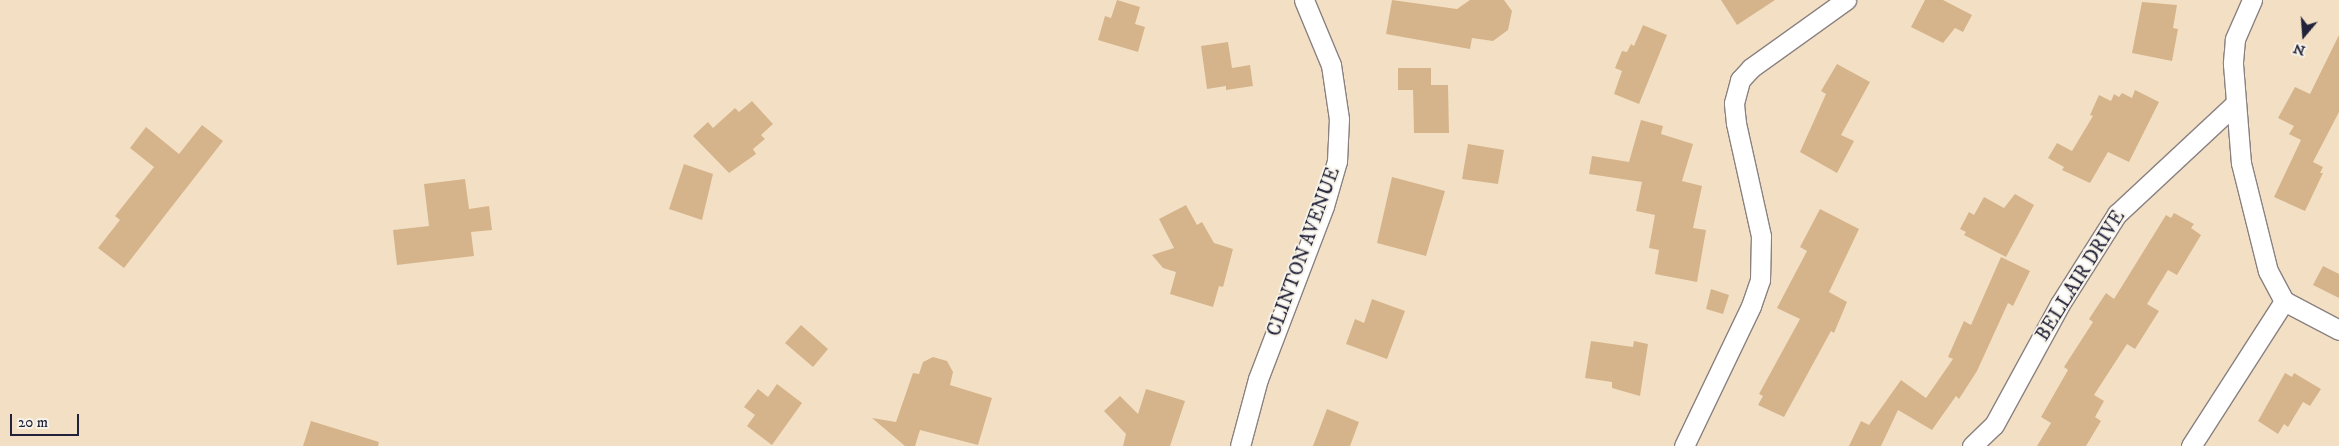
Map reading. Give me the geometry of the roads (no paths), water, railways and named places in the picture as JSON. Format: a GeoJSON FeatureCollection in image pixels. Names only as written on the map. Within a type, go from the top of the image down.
{"type":"FeatureCollection","features":[{"type":"Feature","properties":{"kind":"street","name":"CLINTON AVENUE"},"geometry":{"type":"LineString","coordinates":[[1240,446],[1258,379],[1324,206],[1337,162],[1339,119],[1331,65],[1304,0]]}},
{"type":"Feature","properties":{"kind":"street"},"geometry":{"type":"LineString","coordinates":[[1684,446],[1751,306],[1760,280],[1761,236],[1736,123],[1734,102],[1740,80],[1751,68],[1846,0]]}},
{"type":"Feature","properties":{"kind":"street"},"geometry":{"type":"LineString","coordinates":[[2252,0],[2235,39],[2235,104],[2242,164],[2255,229],[2268,271],[2284,301],[2339,330]]}},
{"type":"Feature","properties":{"kind":"street","name":"BELLAIR DRIVE"},"geometry":{"type":"LineString","coordinates":[[1972,446],[1999,417],[2052,318],[2117,214],[2235,104]]}},
{"type":"Feature","properties":{"kind":"street"},"geometry":{"type":"LineString","coordinates":[[2191,446],[2284,301]]}}]}
